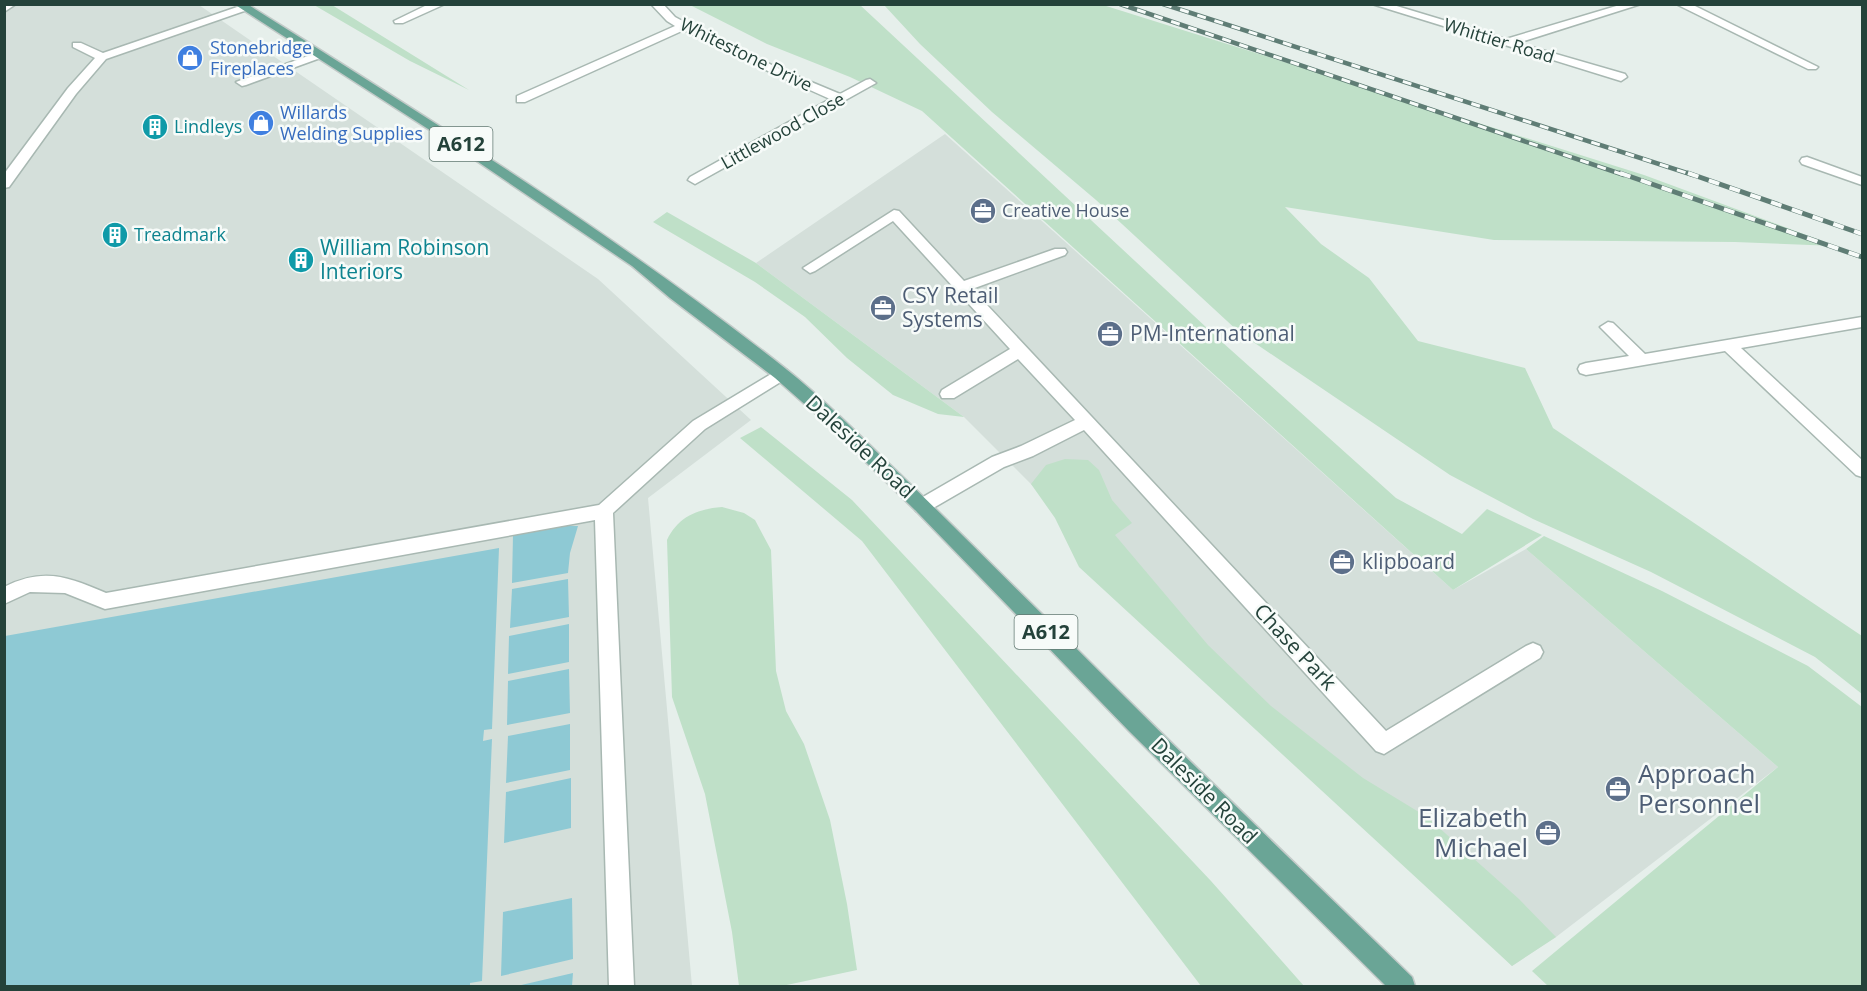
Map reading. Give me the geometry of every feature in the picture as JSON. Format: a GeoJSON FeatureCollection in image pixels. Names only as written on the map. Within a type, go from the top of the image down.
{"type":"FeatureCollection","features":[{"type":"Feature","properties":{"kind":"main road","name":"Daleside Road"},"geometry":{"type":"LineString","coordinates":[[241,6],[458,142],[637,263],[675,295],[781,374],[833,420],[922,506],[1137,724],[1403,987]]}},
{"type":"Feature","properties":{"kind":"street"},"geometry":{"type":"LineString","coordinates":[[4,9],[11,4]]}},
{"type":"Feature","properties":{"kind":"street"},"geometry":{"type":"LineString","coordinates":[[399,21],[440,4]]}},
{"type":"Feature","properties":{"kind":"street","name":"Whitestone Drive"},"geometry":{"type":"LineString","coordinates":[[656,4],[671,19],[684,26],[839,99]]}},
{"type":"Feature","properties":{"kind":"street","name":"Whittier Road"},"geometry":{"type":"LineString","coordinates":[[1377,4],[1621,77]]}},
{"type":"Feature","properties":{"kind":"street"},"geometry":{"type":"LineString","coordinates":[[1504,43],[1636,4]]}},
{"type":"Feature","properties":{"kind":"street"},"geometry":{"type":"LineString","coordinates":[[1681,4],[1812,67]]}},
{"type":"Feature","properties":{"kind":"street"},"geometry":{"type":"LineString","coordinates":[[4,184],[72,91],[102,57],[241,6]]}},
{"type":"Feature","properties":{"kind":"street"},"geometry":{"type":"LineString","coordinates":[[521,99],[684,26]]}},
{"type":"Feature","properties":{"kind":"street"},"geometry":{"type":"LineString","coordinates":[[78,45],[102,57]]}},
{"type":"Feature","properties":{"kind":"street"},"geometry":{"type":"LineString","coordinates":[[242,82],[319,55]]}},
{"type":"Feature","properties":{"kind":"street","name":"Littlewood Close"},"geometry":{"type":"LineString","coordinates":[[695,180],[870,82]]}},
{"type":"Feature","properties":{"kind":"street"},"geometry":{"type":"LineString","coordinates":[[1807,161],[1863,181]]}},
{"type":"Feature","properties":{"kind":"street","name":"Chase Park"},"geometry":{"type":"LineString","coordinates":[[810,268],[894,214],[1384,744],[1533,652]]}},
{"type":"Feature","properties":{"kind":"street"},"geometry":{"type":"LineString","coordinates":[[962,287],[1060,252]]}},
{"type":"Feature","properties":{"kind":"street"},"geometry":{"type":"LineString","coordinates":[[1586,369],[1863,322]]}},
{"type":"Feature","properties":{"kind":"street"},"geometry":{"type":"LineString","coordinates":[[1608,327],[1641,359]]}},
{"type":"Feature","properties":{"kind":"street"},"geometry":{"type":"LineString","coordinates":[[1728,345],[1863,470]]}},
{"type":"Feature","properties":{"kind":"street"},"geometry":{"type":"LineString","coordinates":[[948,394],[1021,350]]}},
{"type":"Feature","properties":{"kind":"street"},"geometry":{"type":"LineString","coordinates":[[4,596],[28,584],[66,585],[105,601],[604,511],[699,424],[781,374]]}},
{"type":"Feature","properties":{"kind":"street"},"geometry":{"type":"LineString","coordinates":[[922,506],[998,462],[1088,422]]}},
{"type":"Feature","properties":{"kind":"street"},"geometry":{"type":"LineString","coordinates":[[604,511],[622,987]]}},
{"type":"Feature","properties":{"kind":"shaded area"},"geometry":{"type":"Polygon","coordinates":[[[5,5],[199,5],[598,279],[751,420],[648,498],[692,986],[5,986],[5,5]]]}},
{"type":"Feature","properties":{"kind":"shaded area"},"geometry":{"type":"Polygon","coordinates":[[[945,134],[1453,590],[1526,549],[1778,767],[1556,937],[1512,966],[964,417],[756,263],[945,134]]]}},
{"type":"Feature","properties":{"kind":"green space"},"geometry":{"type":"Polygon","coordinates":[[[314,5],[332,5],[469,90],[410,61],[314,5]]]}},
{"type":"Feature","properties":{"kind":"green space"},"geometry":{"type":"Polygon","coordinates":[[[690,5],[860,5],[1222,342],[1396,498],[1462,534],[1487,509],[1542,535],[1453,590],[922,111],[850,77],[767,44],[690,5]]]}},
{"type":"Feature","properties":{"kind":"green space"},"geometry":{"type":"Polygon","coordinates":[[[884,5],[1103,5],[1644,175],[1836,246],[1735,242],[1494,240],[1285,207],[1321,244],[1369,278],[1418,341],[1525,368],[1553,428],[1862,636],[1862,694],[1815,657],[1651,572],[1533,519],[1450,475],[1240,333],[1096,200],[992,112],[920,44],[884,5]]]}},
{"type":"Feature","properties":{"kind":"green space"},"geometry":{"type":"Polygon","coordinates":[[[667,212],[756,263],[964,417],[938,414],[893,395],[847,358],[805,317],[755,282],[653,222],[667,212]]]}},
{"type":"Feature","properties":{"kind":"green space"},"geometry":{"type":"Polygon","coordinates":[[[761,427],[852,500],[1211,881],[1304,986],[1201,986],[862,541],[740,438],[761,427]]]}},
{"type":"Feature","properties":{"kind":"green space"},"geometry":{"type":"Polygon","coordinates":[[[1065,459],[1088,460],[1099,470],[1112,500],[1132,523],[1115,535],[1208,645],[1271,706],[1363,778],[1427,817],[1519,899],[1556,937],[1512,966],[1079,567],[1055,518],[1031,484],[1046,465],[1065,459]]]}},
{"type":"Feature","properties":{"kind":"green space"},"geometry":{"type":"Polygon","coordinates":[[[722,507],[744,513],[755,520],[771,550],[776,671],[786,711],[804,744],[830,820],[847,904],[857,970],[782,986],[739,986],[732,932],[705,794],[672,697],[667,540],[677,525],[689,516],[704,510],[722,507]]]}},
{"type":"Feature","properties":{"kind":"green space"},"geometry":{"type":"Polygon","coordinates":[[[1544,536],[1662,591],[1808,666],[1862,707],[1862,986],[1548,986],[1532,971],[1778,767],[1526,549],[1544,536]]]}},
{"type":"Feature","properties":{"kind":"water"},"geometry":{"type":"Polygon","coordinates":[[[578,526],[570,553],[568,573],[512,583],[513,535],[578,526]]]}},
{"type":"Feature","properties":{"kind":"water"},"geometry":{"type":"Polygon","coordinates":[[[499,548],[492,729],[484,730],[483,741],[492,739],[482,981],[470,983],[470,986],[5,986],[5,636],[499,548]]]}},
{"type":"Feature","properties":{"kind":"water"},"geometry":{"type":"Polygon","coordinates":[[[568,579],[569,617],[510,628],[512,589],[568,579]]]}},
{"type":"Feature","properties":{"kind":"water"},"geometry":{"type":"Polygon","coordinates":[[[569,624],[569,662],[508,674],[509,636],[569,624]]]}},
{"type":"Feature","properties":{"kind":"water"},"geometry":{"type":"Polygon","coordinates":[[[569,669],[570,713],[507,725],[508,681],[569,669]]]}},
{"type":"Feature","properties":{"kind":"water"},"geometry":{"type":"Polygon","coordinates":[[[570,724],[570,770],[506,783],[508,736],[570,724]]]}},
{"type":"Feature","properties":{"kind":"water"},"geometry":{"type":"Polygon","coordinates":[[[571,778],[571,828],[504,843],[506,792],[571,778]]]}},
{"type":"Feature","properties":{"kind":"water"},"geometry":{"type":"Polygon","coordinates":[[[572,898],[573,959],[501,976],[503,912],[572,898]]]}},
{"type":"Feature","properties":{"kind":"water"},"geometry":{"type":"Polygon","coordinates":[[[573,973],[572,986],[517,986],[573,973]]]}},
{"type":"Feature","properties":{"kind":"railway"},"geometry":{"type":"LineString","coordinates":[[1120,4],[1624,175]]}},
{"type":"Feature","properties":{"kind":"railway"},"geometry":{"type":"LineString","coordinates":[[1163,4],[1693,175]]}},
{"type":"Feature","properties":{"kind":"railway"},"geometry":{"type":"LineString","coordinates":[[1620,173],[1862,257]]}},
{"type":"Feature","properties":{"kind":"railway"},"geometry":{"type":"LineString","coordinates":[[1688,173],[1862,234]]}},
{"type":"Feature","properties":{"kind":"place","name":"Stonebridge Fireplaces"},"geometry":{"type":"Point","coordinates":[190,58]}},
{"type":"Feature","properties":{"kind":"place","name":"Willards Welding Supplies"},"geometry":{"type":"Point","coordinates":[261,123]}},
{"type":"Feature","properties":{"kind":"place","name":"Lindleys"},"geometry":{"type":"Point","coordinates":[155,127]}},
{"type":"Feature","properties":{"kind":"place","name":"Creative House"},"geometry":{"type":"Point","coordinates":[983,211]}},
{"type":"Feature","properties":{"kind":"place","name":"Treadmark"},"geometry":{"type":"Point","coordinates":[115,235]}},
{"type":"Feature","properties":{"kind":"place","name":"William Robinson Interiors"},"geometry":{"type":"Point","coordinates":[301,260]}},
{"type":"Feature","properties":{"kind":"place","name":"CSY Retail Systems"},"geometry":{"type":"Point","coordinates":[883,308]}},
{"type":"Feature","properties":{"kind":"place","name":"PM-International"},"geometry":{"type":"Point","coordinates":[1110,334]}},
{"type":"Feature","properties":{"kind":"place","name":"klipboard"},"geometry":{"type":"Point","coordinates":[1342,562]}},
{"type":"Feature","properties":{"kind":"place","name":"Approach Personnel"},"geometry":{"type":"Point","coordinates":[1618,789]}},
{"type":"Feature","properties":{"kind":"place","name":"Elizabeth Michael"},"geometry":{"type":"Point","coordinates":[1548,833]}}]}
